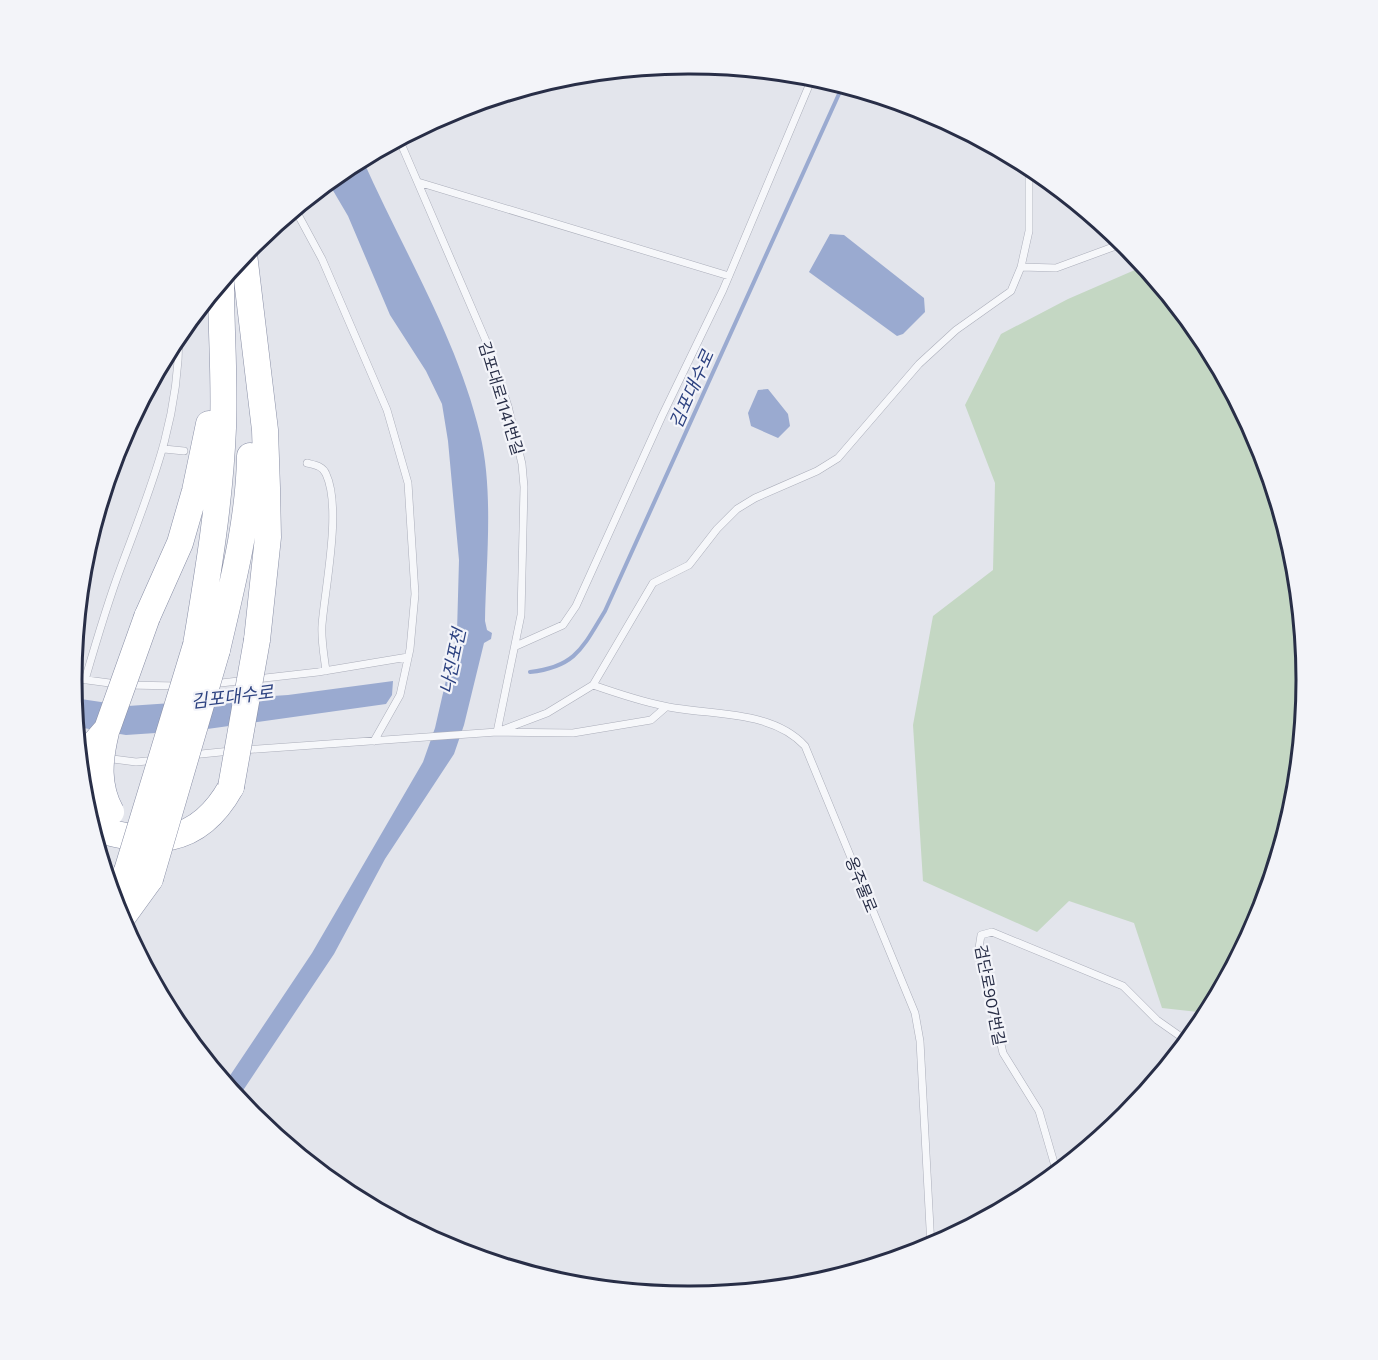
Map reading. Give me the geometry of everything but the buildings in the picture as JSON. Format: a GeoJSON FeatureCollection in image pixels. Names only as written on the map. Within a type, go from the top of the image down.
{"type":"FeatureCollection","features":[{"type":"Feature","properties":{"kind":"highway"},"geometry":{"type":"LineString","coordinates":[[221,308],[210,420],[195,490],[180,543],[147,617],[107,729],[99,781],[104,798],[102,820],[119,823],[151,840],[190,831],[206,821],[221,805],[231,787],[257,640],[268,537],[265,430],[245,267]]}},
{"type":"Feature","properties":{"kind":"highway"},"geometry":{"type":"LineString","coordinates":[[206,647],[222,440],[224,369],[221,295]]}},
{"type":"Feature","properties":{"kind":"highway"},"geometry":{"type":"LineString","coordinates":[[127,905],[139,875],[250,494],[252,326]]}},
{"type":"Feature","properties":{"kind":"highway"},"geometry":{"type":"LineString","coordinates":[[87,752],[107,729]]}},
{"type":"Feature","properties":{"kind":"highway"},"geometry":{"type":"LineString","coordinates":[[121,892],[139,875]]}},
{"type":"Feature","properties":{"kind":"lane"},"geometry":{"type":"LineString","coordinates":[[516,646],[563,626],[576,606],[729,276],[809,85]]}},
{"type":"Feature","properties":{"kind":"lane","name":"김포대로1141번길"},"geometry":{"type":"LineString","coordinates":[[402,146],[486,341],[517,441],[524,487],[522,590],[516,646],[497,732]]}},
{"type":"Feature","properties":{"kind":"lane"},"geometry":{"type":"LineString","coordinates":[[497,732],[547,713],[578,697],[593,685],[652,583],[689,565],[717,529],[737,509],[754,498],[817,471],[838,458],[919,364],[956,330],[1011,291],[1021,267],[1029,231],[1029,178]]}},
{"type":"Feature","properties":{"kind":"lane"},"geometry":{"type":"LineString","coordinates":[[418,182],[729,276]]}},
{"type":"Feature","properties":{"kind":"lane"},"geometry":{"type":"LineString","coordinates":[[299,216],[363,351],[387,410],[402,456],[409,493],[415,578],[408,657],[400,695],[374,741]]}},
{"type":"Feature","properties":{"kind":"lane"},"geometry":{"type":"LineString","coordinates":[[1021,267],[1056,268],[1114,247]]}},
{"type":"Feature","properties":{"kind":"lane"},"geometry":{"type":"LineString","coordinates":[[85,680],[111,594],[164,449],[176,386],[178,355]]}},
{"type":"Feature","properties":{"kind":"lane"},"geometry":{"type":"LineString","coordinates":[[164,449],[184,451]]}},
{"type":"Feature","properties":{"kind":"lane"},"geometry":{"type":"LineString","coordinates":[[308,463],[318,465],[326,472],[330,487],[331,525],[322,624],[326,671]]}},
{"type":"Feature","properties":{"kind":"lane"},"geometry":{"type":"LineString","coordinates":[[82,680],[140,686],[183,686],[326,671],[408,657]]}},
{"type":"Feature","properties":{"kind":"lane","name":"옹주물로"},"geometry":{"type":"LineString","coordinates":[[593,685],[666,707],[772,724],[796,737],[809,756],[915,1013],[923,1087],[930,1236]]}},
{"type":"Feature","properties":{"kind":"lane"},"geometry":{"type":"LineString","coordinates":[[87,754],[116,761],[136,762],[254,749],[497,732],[573,733],[651,720],[666,707]]}},
{"type":"Feature","properties":{"kind":"lane","name":"검단로907번길"},"geometry":{"type":"LineString","coordinates":[[1054,1164],[1039,1111],[1002,1053],[979,948],[981,935],[992,932],[1123,986],[1157,1020],[1180,1036]]}},
{"type":"Feature","properties":{"kind":"green space"},"geometry":{"type":"Polygon","coordinates":[[[1135,270],[1145,280],[1193,343],[1233,412],[1263,485],[1284,562],[1294,640],[1296,680],[1294,720],[1284,798],[1275,837],[1249,912],[1233,948],[1196,1012],[1162,1008],[1134,923],[1069,901],[1037,932],[923,881],[913,725],[933,616],[993,570],[995,483],[965,405],[1001,334],[1068,299],[1135,270]]]}},
{"type":"Feature","properties":{"kind":"water","name":"나진포천"},"geometry":{"type":"Polygon","coordinates":[[[366,167],[443,328],[470,398],[480,434],[487,479],[488,551],[485,621],[487,630],[492,633],[491,639],[484,643],[464,725],[454,754],[385,859],[334,954],[243,1091],[230,1076],[312,953],[423,762],[435,728],[457,632],[459,560],[448,441],[442,404],[426,371],[390,315],[348,216],[333,190],[366,167]]]}},
{"type":"Feature","properties":{"kind":"water"},"geometry":{"type":"Polygon","coordinates":[[[830,234],[844,235],[924,298],[925,312],[903,334],[897,336],[809,272],[830,234]]]}},
{"type":"Feature","properties":{"kind":"water"},"geometry":{"type":"Polygon","coordinates":[[[768,389],[788,414],[790,426],[778,438],[751,426],[748,413],[758,390],[768,389]]]}},
{"type":"Feature","properties":{"kind":"water"},"geometry":{"type":"Polygon","coordinates":[[[393,681],[392,695],[386,704],[200,730],[126,735],[85,728],[83,699],[128,706],[288,695],[393,681]]]}},
{"type":"Feature","properties":{"kind":"waterway","name":"김포대수로"},"geometry":{"type":"LineString","coordinates":[[530,672],[546,669],[568,660],[584,645],[605,611],[840,93]]}}]}
